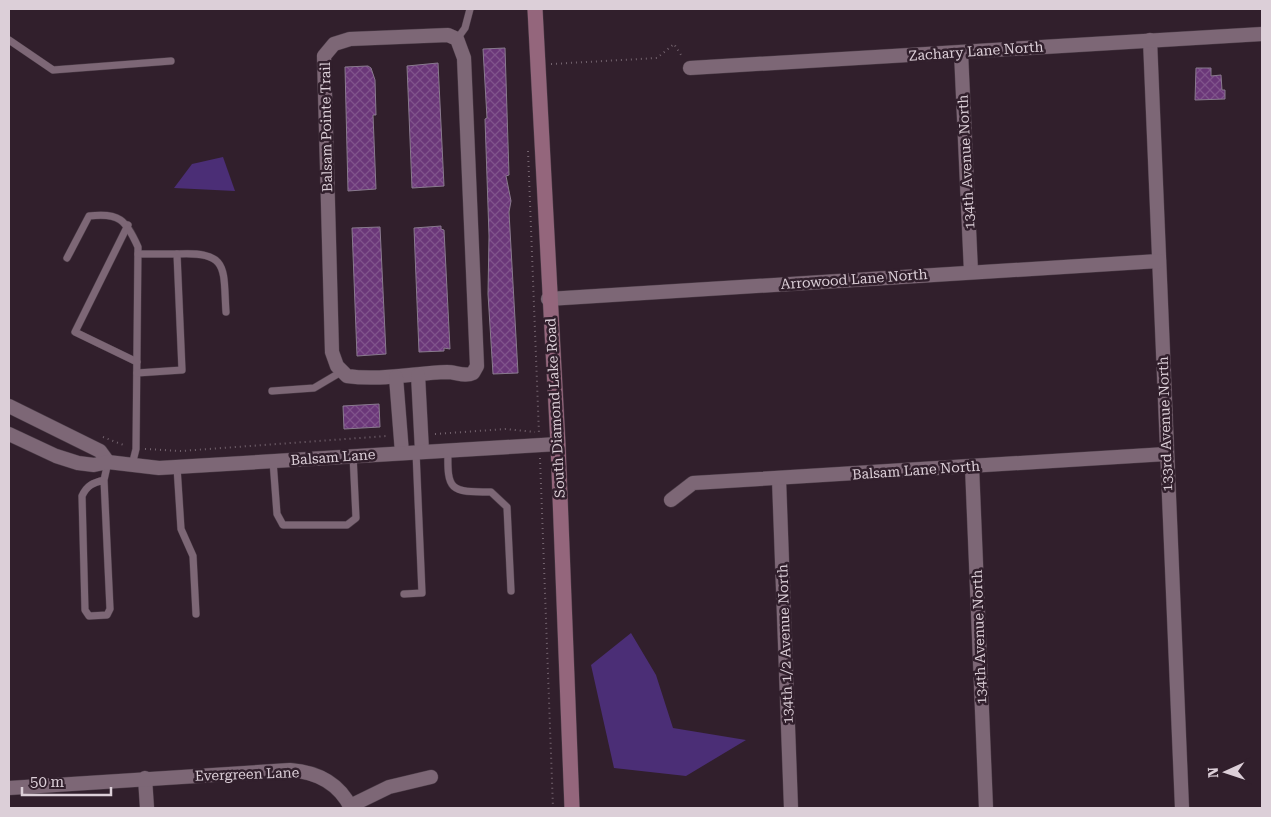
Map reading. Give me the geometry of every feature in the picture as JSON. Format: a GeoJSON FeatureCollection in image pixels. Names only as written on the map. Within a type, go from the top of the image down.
{"type":"FeatureCollection","features":[{"type":"Feature","properties":{"kind":"street","name":"South Diamond Lake Road"},"geometry":{"type":"LineString","coordinates":[[535,9],[548,299],[558,444],[572,808]]}},
{"type":"Feature","properties":{"kind":"street","name":"Zachary Lane North"},"geometry":{"type":"LineString","coordinates":[[690,68],[1262,34]]}},
{"type":"Feature","properties":{"kind":"street","name":"Balsam Pointe Trail"},"geometry":{"type":"LineString","coordinates":[[341,372],[332,352],[324,56],[334,44],[350,39],[440,35],[456,39]]}},
{"type":"Feature","properties":{"kind":"street"},"geometry":{"type":"LineString","coordinates":[[341,372],[352,377],[396,377],[456,372],[468,375],[473,373],[477,366],[464,58],[456,39]]}},
{"type":"Feature","properties":{"kind":"street","name":"133rd Avenue North"},"geometry":{"type":"LineString","coordinates":[[1150,40],[1182,808]]}},
{"type":"Feature","properties":{"kind":"street","name":"134th Avenue North"},"geometry":{"type":"LineString","coordinates":[[961,52],[971,272]]}},
{"type":"Feature","properties":{"kind":"street","name":"Arrowood Lane North"},"geometry":{"type":"LineString","coordinates":[[548,299],[1159,261]]}},
{"type":"Feature","properties":{"kind":"street"},"geometry":{"type":"LineString","coordinates":[[418,375],[421,435],[419,452]]}},
{"type":"Feature","properties":{"kind":"street"},"geometry":{"type":"LineString","coordinates":[[396,377],[402,453]]}},
{"type":"Feature","properties":{"kind":"street"},"geometry":{"type":"LineString","coordinates":[[10,410],[100,451],[108,462]]}},
{"type":"Feature","properties":{"kind":"street","name":"Balsam Lane"},"geometry":{"type":"LineString","coordinates":[[9,434],[56,456],[78,463],[94,465],[108,462],[177,467],[448,450],[540,438],[558,444]]}},
{"type":"Feature","properties":{"kind":"street","name":"Balsam Lane North"},"geometry":{"type":"LineString","coordinates":[[671,500],[693,483],[1166,454]]}},
{"type":"Feature","properties":{"kind":"street","name":"134th Avenue North"},"geometry":{"type":"LineString","coordinates":[[972,466],[986,808]]}},
{"type":"Feature","properties":{"kind":"street","name":"134th 1/2 Avenue North"},"geometry":{"type":"LineString","coordinates":[[779,479],[791,808]]}},
{"type":"Feature","properties":{"kind":"street","name":"Evergreen Lane"},"geometry":{"type":"LineString","coordinates":[[9,788],[290,770],[322,777],[336,787],[350,807]]}},
{"type":"Feature","properties":{"kind":"street"},"geometry":{"type":"LineString","coordinates":[[350,807],[389,787],[431,777]]}},
{"type":"Feature","properties":{"kind":"street"},"geometry":{"type":"LineString","coordinates":[[145,778],[147,808]]}},
{"type":"Feature","properties":{"kind":"lane"},"geometry":{"type":"LineString","coordinates":[[456,39],[465,28],[470,9]]}},
{"type":"Feature","properties":{"kind":"lane"},"geometry":{"type":"LineString","coordinates":[[9,40],[52,70],[64,71],[171,61]]}},
{"type":"Feature","properties":{"kind":"lane"},"geometry":{"type":"LineString","coordinates":[[67,258],[89,216],[108,214],[128,225],[138,247],[136,449],[132,465]]}},
{"type":"Feature","properties":{"kind":"lane"},"geometry":{"type":"LineString","coordinates":[[128,225],[75,332],[137,362]]}},
{"type":"Feature","properties":{"kind":"lane"},"geometry":{"type":"LineString","coordinates":[[138,254],[196,253],[208,255],[218,261],[222,267],[226,312]]}},
{"type":"Feature","properties":{"kind":"lane"},"geometry":{"type":"LineString","coordinates":[[137,373],[182,370],[177,254]]}},
{"type":"Feature","properties":{"kind":"lane"},"geometry":{"type":"LineString","coordinates":[[272,391],[314,388],[341,372]]}},
{"type":"Feature","properties":{"kind":"lane"},"geometry":{"type":"LineString","coordinates":[[448,450],[447,475],[453,487],[461,492],[490,492],[506,507],[511,591]]}},
{"type":"Feature","properties":{"kind":"lane"},"geometry":{"type":"LineString","coordinates":[[404,594],[422,593],[419,452]]}},
{"type":"Feature","properties":{"kind":"lane"},"geometry":{"type":"LineString","coordinates":[[273,461],[277,514],[283,525],[347,525],[356,518],[353,456]]}},
{"type":"Feature","properties":{"kind":"lane"},"geometry":{"type":"LineString","coordinates":[[104,480],[92,483],[86,488],[82,496],[85,610],[89,616],[107,615],[110,610],[104,480],[108,462]]}},
{"type":"Feature","properties":{"kind":"lane"},"geometry":{"type":"LineString","coordinates":[[177,467],[181,529],[193,556],[196,614]]}},
{"type":"Feature","properties":{"kind":"path"},"geometry":{"type":"LineString","coordinates":[[538,64],[657,58],[674,44],[690,68]]}},
{"type":"Feature","properties":{"kind":"path"},"geometry":{"type":"LineString","coordinates":[[528,148],[554,808]]}},
{"type":"Feature","properties":{"kind":"path"},"geometry":{"type":"LineString","coordinates":[[421,435],[506,429],[540,438]]}},
{"type":"Feature","properties":{"kind":"path"},"geometry":{"type":"LineString","coordinates":[[96,434],[136,449],[181,451],[400,435]]}},
{"type":"Feature","properties":{"kind":"shaded area"},"geometry":{"type":"Polygon","coordinates":[[[223,157],[235,191],[174,188],[192,164],[223,157]]]}},
{"type":"Feature","properties":{"kind":"shaded area"},"geometry":{"type":"Polygon","coordinates":[[[631,633],[656,675],[673,728],[746,740],[686,776],[614,768],[591,665],[631,633]]]}},
{"type":"Feature","properties":{"kind":"building"},"geometry":{"type":"Polygon","coordinates":[[[505,48],[509,175],[506,176],[511,201],[509,212],[518,373],[493,374],[488,294],[489,236],[485,119],[487,118],[483,49],[505,48]]]}},
{"type":"Feature","properties":{"kind":"building"},"geometry":{"type":"Polygon","coordinates":[[[438,63],[444,186],[412,188],[407,66],[438,63]]]}},
{"type":"Feature","properties":{"kind":"building"},"geometry":{"type":"Polygon","coordinates":[[[368,66],[371,68],[375,80],[376,115],[373,115],[376,189],[348,191],[345,67],[368,66]]]}},
{"type":"Feature","properties":{"kind":"building"},"geometry":{"type":"Polygon","coordinates":[[[1196,68],[1211,68],[1211,76],[1221,75],[1225,99],[1195,100],[1196,68]]]}},
{"type":"Feature","properties":{"kind":"building"},"geometry":{"type":"Polygon","coordinates":[[[441,226],[441,229],[444,230],[450,349],[444,348],[444,351],[419,352],[414,228],[441,226]]]}},
{"type":"Feature","properties":{"kind":"building"},"geometry":{"type":"Polygon","coordinates":[[[380,227],[386,354],[357,356],[352,228],[380,227]]]}},
{"type":"Feature","properties":{"kind":"building"},"geometry":{"type":"Polygon","coordinates":[[[379,404],[380,427],[344,429],[343,406],[379,404]]]}}]}
